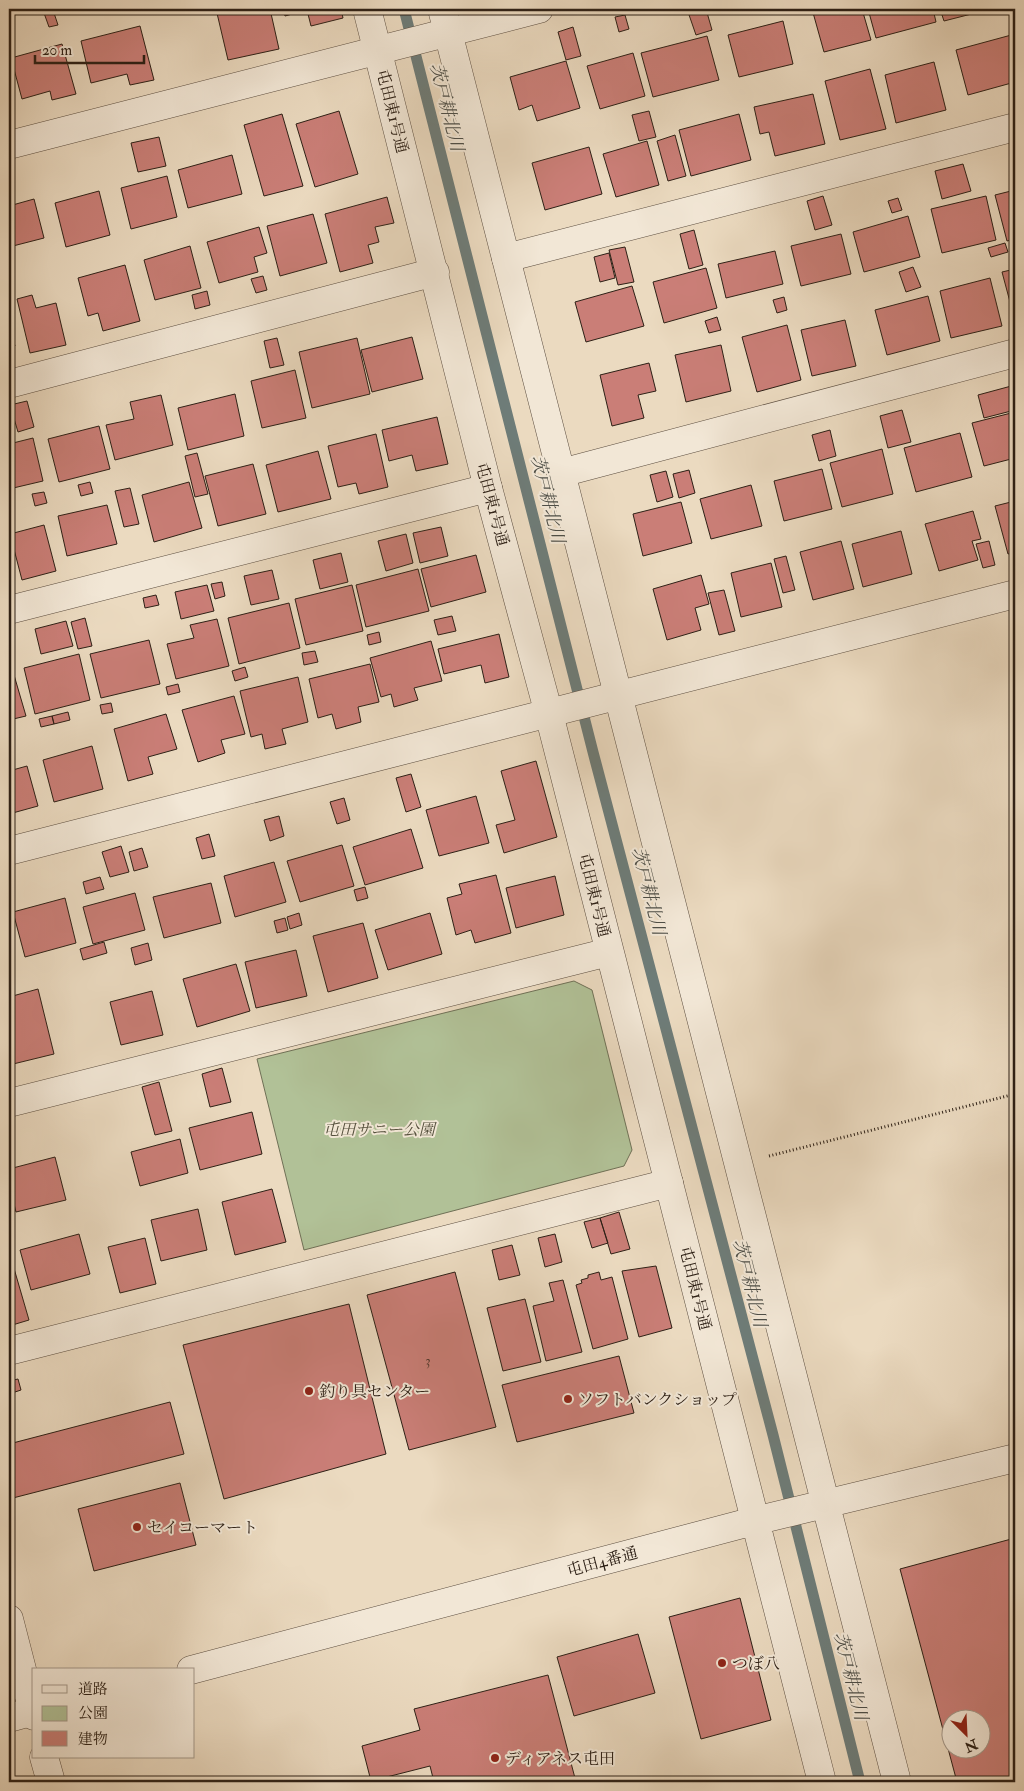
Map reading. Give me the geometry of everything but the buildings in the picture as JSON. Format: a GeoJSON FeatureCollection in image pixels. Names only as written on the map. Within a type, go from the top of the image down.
{"type":"FeatureCollection","features":[{"type":"Feature","properties":{"kind":"street","name":"屯田東1号通"},"geometry":{"type":"LineString","coordinates":[[367,9],[385,49],[434,272],[488,488],[557,712],[609,952],[669,1183],[763,1519],[822,1782]]}},
{"type":"Feature","properties":{"kind":"street"},"geometry":{"type":"LineString","coordinates":[[9,145],[385,49],[440,26],[539,9]]}},
{"type":"Feature","properties":{"kind":"street"},"geometry":{"type":"LineString","coordinates":[[440,26],[506,258],[561,473],[609,698],[738,1164],[816,1506],[897,1782]]}},
{"type":"Feature","properties":{"kind":"street"},"geometry":{"type":"LineString","coordinates":[[506,258],[1015,127]]}},
{"type":"Feature","properties":{"kind":"street"},"geometry":{"type":"LineString","coordinates":[[9,384],[434,272]]}},
{"type":"Feature","properties":{"kind":"street"},"geometry":{"type":"LineString","coordinates":[[561,473],[1015,354]]}},
{"type":"Feature","properties":{"kind":"street"},"geometry":{"type":"LineString","coordinates":[[9,610],[488,488]]}},
{"type":"Feature","properties":{"kind":"street"},"geometry":{"type":"LineString","coordinates":[[9,851],[1015,594]]}},
{"type":"Feature","properties":{"kind":"street"},"geometry":{"type":"LineString","coordinates":[[9,1103],[609,952]]}},
{"type":"Feature","properties":{"kind":"street"},"geometry":{"type":"LineString","coordinates":[[9,1351],[669,1183]]}},
{"type":"Feature","properties":{"kind":"street","name":"屯田4番通"},"geometry":{"type":"LineString","coordinates":[[195,1669],[763,1519],[1015,1458]]}},
{"type":"Feature","properties":{"kind":"street"},"geometry":{"type":"LineString","coordinates":[[9,1619],[27,1714]]}},
{"type":"Feature","properties":{"kind":"street"},"geometry":{"type":"LineString","coordinates":[[44,1758],[50,1782]]}},
{"type":"Feature","properties":{"kind":"path"},"geometry":{"type":"LineString","coordinates":[[738,1164],[1015,1094]]}},
{"type":"Feature","properties":{"kind":"green space","name":"屯田サニー公園"},"geometry":{"type":"Polygon","coordinates":[[[574,981],[592,990],[632,1150],[624,1166],[304,1250],[257,1059],[574,981]]]}},
{"type":"Feature","properties":{"kind":"waterway","name":"茨戸耕北川"},"geometry":{"type":"LineString","coordinates":[[404,9],[593,752],[773,1435],[860,1782]]}},
{"type":"Feature","properties":{"kind":"place","name":"釣り具センター"},"geometry":{"type":"Point","coordinates":[309,1391]}},
{"type":"Feature","properties":{"kind":"place","name":"ソフトバンクショップ"},"geometry":{"type":"Point","coordinates":[568,1399]}},
{"type":"Feature","properties":{"kind":"place","name":"セイコーマート"},"geometry":{"type":"Point","coordinates":[137,1527]}},
{"type":"Feature","properties":{"kind":"place","name":"つぼ八"},"geometry":{"type":"Point","coordinates":[722,1663]}},
{"type":"Feature","properties":{"kind":"place","name":"ディアネス屯田"},"geometry":{"type":"Point","coordinates":[495,1758]}}]}
